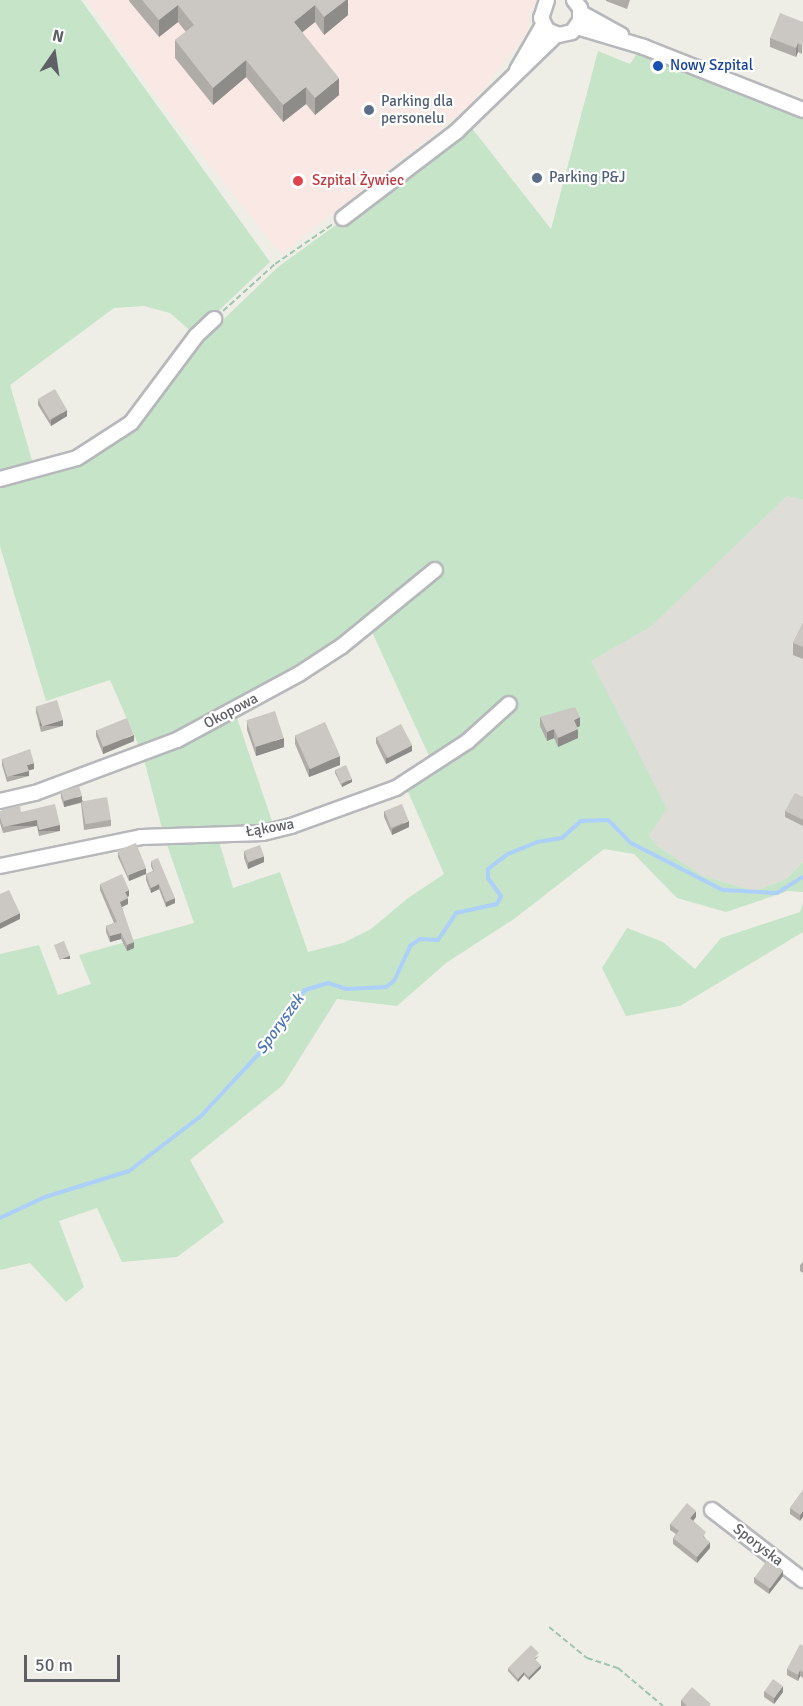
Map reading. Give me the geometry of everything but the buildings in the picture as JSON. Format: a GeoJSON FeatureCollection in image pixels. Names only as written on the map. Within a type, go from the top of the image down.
{"type":"FeatureCollection","features":[{"type":"Feature","properties":{"kind":"street"},"geometry":{"type":"LineString","coordinates":[[509,85],[543,25],[541,12],[548,0]]}},
{"type":"Feature","properties":{"kind":"street"},"geometry":{"type":"LineString","coordinates":[[574,0],[581,13],[644,47]]}},
{"type":"Feature","properties":{"kind":"street"},"geometry":{"type":"LineString","coordinates":[[543,25],[556,34],[566,35],[577,27],[581,13]]}},
{"type":"Feature","properties":{"kind":"street"},"geometry":{"type":"LineString","coordinates":[[577,27],[644,47],[803,110]]}},
{"type":"Feature","properties":{"kind":"street"},"geometry":{"type":"LineString","coordinates":[[343,218],[457,131],[509,85],[556,34]]}},
{"type":"Feature","properties":{"kind":"street"},"geometry":{"type":"LineString","coordinates":[[0,479],[76,458],[131,423],[196,336],[214,319]]}},
{"type":"Feature","properties":{"kind":"street","name":"Okopowa"},"geometry":{"type":"LineString","coordinates":[[0,801],[35,793],[177,740],[333,651],[435,570]]}},
{"type":"Feature","properties":{"kind":"street","name":"Łąkowa"},"geometry":{"type":"LineString","coordinates":[[0,866],[141,837],[263,832],[291,826],[396,788],[468,741],[509,704]]}},
{"type":"Feature","properties":{"kind":"street","name":"Sporyska"},"geometry":{"type":"LineString","coordinates":[[712,1510],[803,1580]]}},
{"type":"Feature","properties":{"kind":"path"},"geometry":{"type":"LineString","coordinates":[[214,319],[275,264],[343,218]]}},
{"type":"Feature","properties":{"kind":"path"},"geometry":{"type":"LineString","coordinates":[[549,1627],[587,1658],[618,1668],[663,1706]]}},
{"type":"Feature","properties":{"kind":"shaded area","name":"Szpital Żywiec"},"geometry":{"type":"Polygon","coordinates":[[[87,0],[541,0],[529,11],[528,32],[471,104],[281,254],[165,108],[87,0]]]}},
{"type":"Feature","properties":{"kind":"shaded area"},"geometry":{"type":"Polygon","coordinates":[[[787,496],[803,500],[803,862],[786,879],[755,891],[703,876],[657,846],[649,835],[591,661],[649,627],[787,496]]]}},
{"type":"Feature","properties":{"kind":"green space"},"geometry":{"type":"Polygon","coordinates":[[[0,0],[81,0],[270,262],[194,334],[170,313],[144,306],[114,308],[10,385],[34,467],[77,458],[161,394],[202,340],[278,267],[471,127],[551,229],[598,51],[630,64],[638,52],[803,112],[803,500],[787,496],[650,627],[591,661],[667,809],[649,835],[657,846],[703,876],[755,891],[786,879],[803,862],[803,892],[788,891],[726,912],[677,898],[634,854],[604,849],[514,919],[446,963],[397,1006],[337,999],[283,1085],[190,1160],[224,1222],[177,1257],[122,1262],[97,1208],[59,1221],[84,1287],[66,1302],[30,1263],[0,1270],[0,954],[39,945],[58,995],[91,984],[79,955],[194,923],[164,836],[143,756],[234,709],[275,830],[217,835],[233,888],[280,872],[308,952],[343,943],[371,929],[408,898],[444,874],[406,787],[509,698],[430,758],[371,630],[341,642],[298,669],[141,751],[110,680],[46,701],[0,546],[0,0]]]}},
{"type":"Feature","properties":{"kind":"green space"},"geometry":{"type":"Polygon","coordinates":[[[803,903],[803,932],[680,1006],[626,1016],[602,968],[627,928],[663,942],[695,969],[721,938],[800,912],[803,903]]]}},
{"type":"Feature","properties":{"kind":"waterway","name":"Sporyszek"},"geometry":{"type":"LineString","coordinates":[[0,1218],[45,1197],[129,1171],[201,1116],[268,1044],[280,1020],[305,990],[328,983],[346,989],[386,987],[394,981],[410,946],[420,939],[438,940],[456,913],[497,904],[501,896],[488,878],[488,869],[508,854],[537,842],[562,838],[581,821],[608,820],[631,843],[723,890],[777,893],[803,877]]}},
{"type":"Feature","properties":{"kind":"place","name":"Nowy Szpital"},"geometry":{"type":"Point","coordinates":[658,66]}},
{"type":"Feature","properties":{"kind":"place","name":"Parking dla personelu"},"geometry":{"type":"Point","coordinates":[369,110]}},
{"type":"Feature","properties":{"kind":"place","name":"Parking P&J"},"geometry":{"type":"Point","coordinates":[537,178]}},
{"type":"Feature","properties":{"kind":"place","name":"Szpital Żywiec"},"geometry":{"type":"Point","coordinates":[298,181]}}]}
